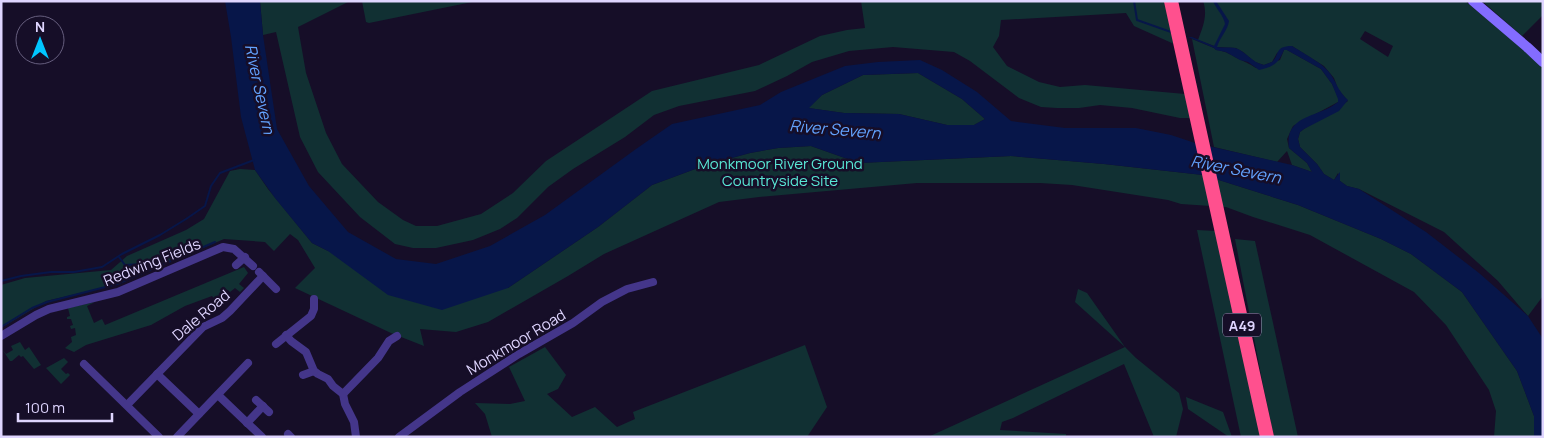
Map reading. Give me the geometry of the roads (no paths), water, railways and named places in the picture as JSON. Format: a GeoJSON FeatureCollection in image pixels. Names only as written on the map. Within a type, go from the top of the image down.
{"type":"FeatureCollection","features":[{"type":"Feature","properties":{"kind":"highway","name":"A49"},"geometry":{"type":"LineString","coordinates":[[1172,6],[1266,437]]}},
{"type":"Feature","properties":{"kind":"street"},"geometry":{"type":"LineString","coordinates":[[1473,1],[1543,62]]}},
{"type":"Feature","properties":{"kind":"street","name":"Redwing Fields"},"geometry":{"type":"LineString","coordinates":[[1,336],[49,309],[118,292],[223,247],[234,249],[258,272]]}},
{"type":"Feature","properties":{"kind":"street"},"geometry":{"type":"LineString","coordinates":[[236,265],[244,257]]}},
{"type":"Feature","properties":{"kind":"street"},"geometry":{"type":"LineString","coordinates":[[258,272],[276,289]]}},
{"type":"Feature","properties":{"kind":"street","name":"Dale Road"},"geometry":{"type":"LineString","coordinates":[[127,405],[204,327],[222,318],[230,311],[258,272]]}},
{"type":"Feature","properties":{"kind":"street","name":"Monkmoor Road"},"geometry":{"type":"LineString","coordinates":[[399,437],[460,392],[519,354],[573,323],[602,302],[627,290],[653,282]]}},
{"type":"Feature","properties":{"kind":"street"},"geometry":{"type":"LineString","coordinates":[[276,344],[311,316],[317,302]]}},
{"type":"Feature","properties":{"kind":"street"},"geometry":{"type":"LineString","coordinates":[[286,336],[306,352],[314,371],[328,379],[333,386],[344,394],[345,404],[354,422],[356,437]]}},
{"type":"Feature","properties":{"kind":"street"},"geometry":{"type":"LineString","coordinates":[[344,394],[378,358],[391,336]]}},
{"type":"Feature","properties":{"kind":"street"},"geometry":{"type":"LineString","coordinates":[[177,437],[248,363]]}},
{"type":"Feature","properties":{"kind":"street"},"geometry":{"type":"LineString","coordinates":[[84,364],[159,437]]}},
{"type":"Feature","properties":{"kind":"street"},"geometry":{"type":"LineString","coordinates":[[303,375],[314,371]]}},
{"type":"Feature","properties":{"kind":"street"},"geometry":{"type":"LineString","coordinates":[[157,374],[200,414]]}},
{"type":"Feature","properties":{"kind":"street"},"geometry":{"type":"LineString","coordinates":[[218,394],[262,437]]}},
{"type":"Feature","properties":{"kind":"street"},"geometry":{"type":"LineString","coordinates":[[256,400],[269,412]]}},
{"type":"Feature","properties":{"kind":"street"},"geometry":{"type":"LineString","coordinates":[[247,423],[263,406]]}},
{"type":"Feature","properties":{"kind":"water","name":"River Severn"},"geometry":{"type":"Polygon","coordinates":[[[225,1],[260,1],[263,35],[277,129],[309,186],[348,232],[396,259],[436,264],[490,246],[545,215],[672,124],[760,105],[781,92],[845,66],[878,62],[920,60],[942,70],[977,92],[1011,121],[1065,128],[1136,128],[1292,165],[1312,172],[1307,163],[1289,148],[1289,137],[1297,123],[1338,102],[1332,84],[1321,69],[1287,50],[1284,50],[1280,59],[1274,64],[1259,70],[1248,62],[1188,37],[1214,46],[1225,24],[1213,1],[1216,1],[1229,21],[1217,47],[1235,48],[1264,65],[1272,62],[1280,49],[1292,46],[1325,68],[1348,100],[1339,111],[1300,132],[1298,139],[1300,147],[1324,174],[1334,180],[1340,172],[1340,181],[1347,186],[1359,189],[1426,232],[1479,273],[1528,316],[1543,339],[1543,437],[1534,437],[1534,416],[1517,371],[1462,292],[1411,254],[1381,239],[1298,205],[1203,175],[1011,156],[859,163],[811,146],[778,148],[750,153],[706,165],[652,185],[598,227],[508,288],[442,310],[388,295],[328,251],[312,243],[255,170],[241,117],[225,1]],[[918,73],[863,75],[822,95],[809,108],[844,113],[899,114],[947,125],[974,125],[985,119],[962,99],[918,73]]]}},
{"type":"Feature","properties":{"kind":"waterway"},"geometry":{"type":"LineString","coordinates":[[1134,1],[1137,20],[1171,32]]}},
{"type":"Feature","properties":{"kind":"waterway"},"geometry":{"type":"LineString","coordinates":[[1,281],[21,276],[51,272],[74,272],[102,267],[122,254],[160,235],[205,206],[211,186],[220,173],[254,160]]}},
{"type":"Feature","properties":{"kind":"waterway"},"geometry":{"type":"LineString","coordinates":[[1,327],[32,308],[47,302],[117,284],[215,242]]}},
{"type":"Feature","properties":{"kind":"waterway"},"geometry":{"type":"LineString","coordinates":[[119,257],[125,265],[144,264],[149,265],[150,269]]}},
{"type":"Feature","properties":{"kind":"park label","name":"Monkmoor River Ground Countryside Site"},"geometry":{"type":"Point","coordinates":[780,172]}}]}
